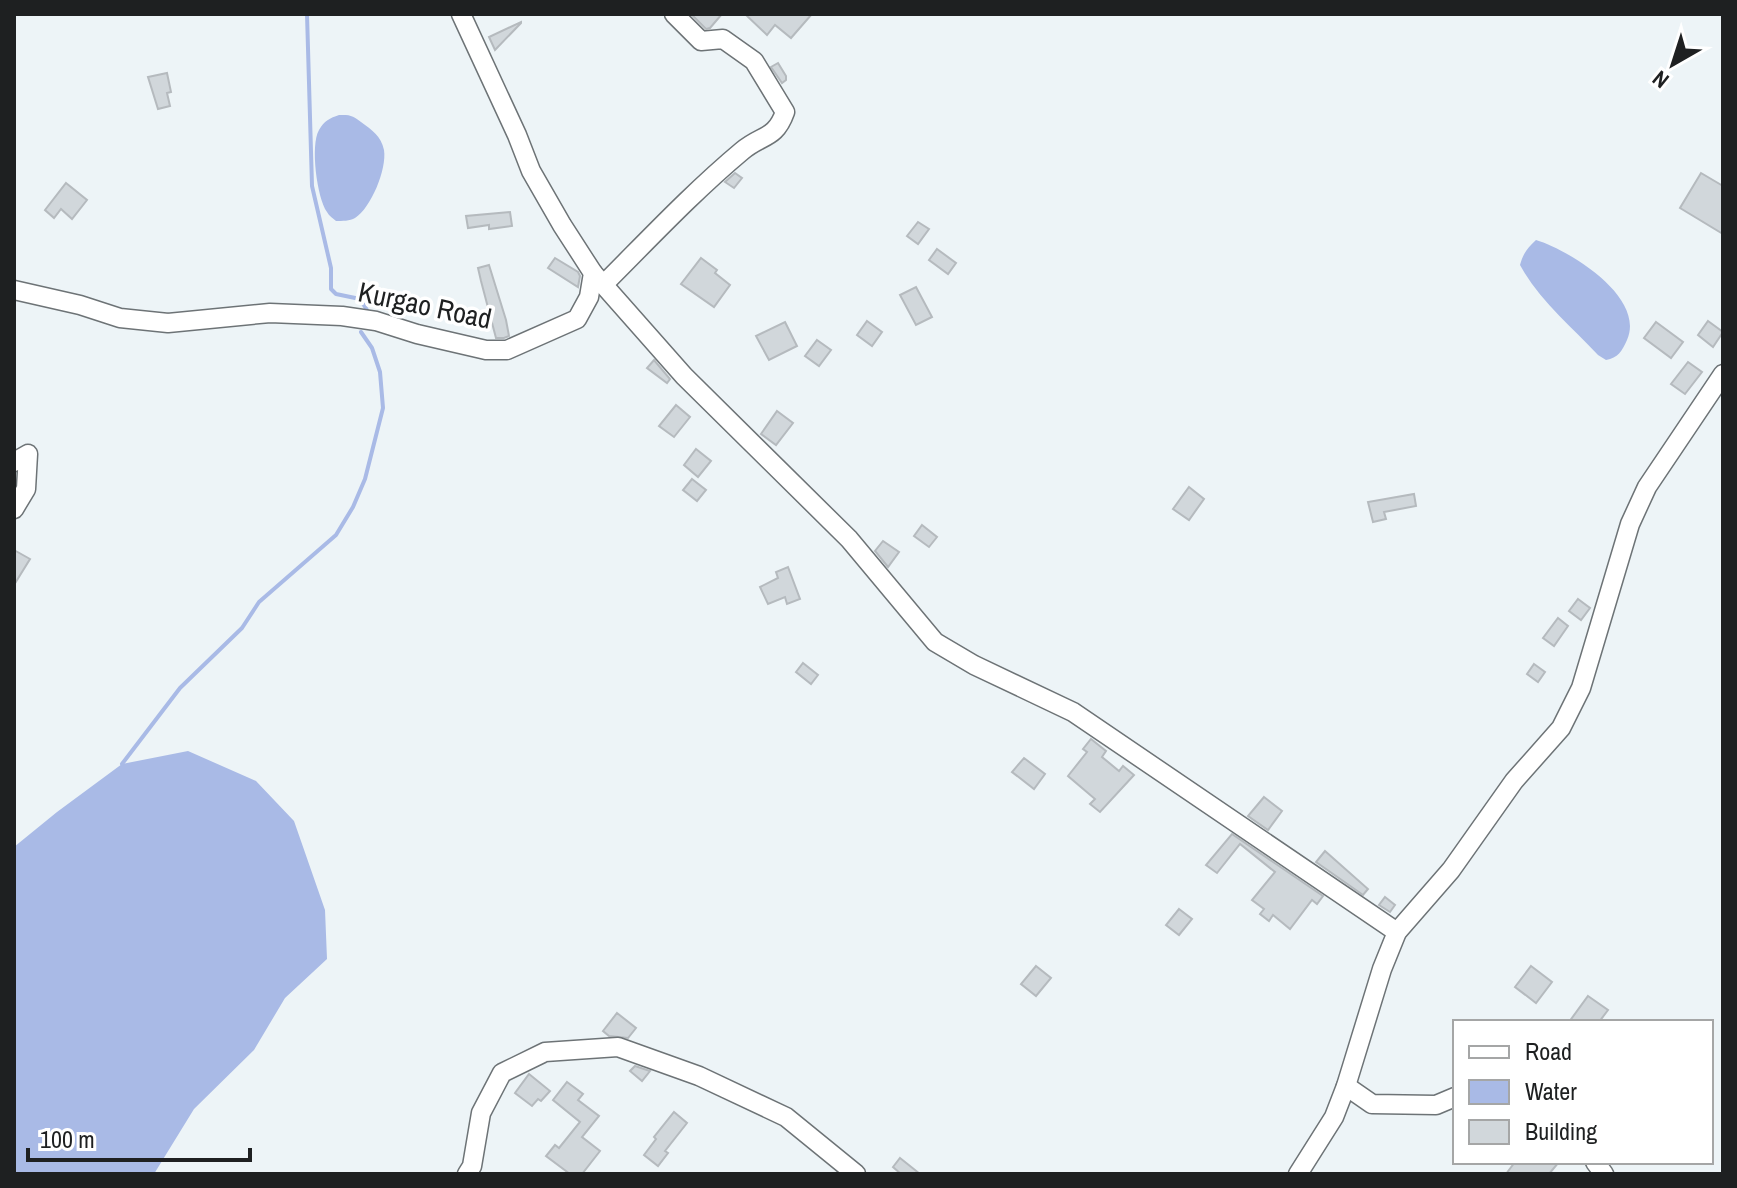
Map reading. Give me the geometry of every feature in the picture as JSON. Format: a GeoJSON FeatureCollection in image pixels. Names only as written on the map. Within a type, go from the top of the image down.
{"type":"FeatureCollection","features":[{"type":"Feature","properties":{"kind":"street"},"geometry":{"type":"LineString","coordinates":[[461,14],[531,171],[598,278],[684,376],[849,539],[935,642],[974,665],[1073,712],[1397,932]]}},
{"type":"Feature","properties":{"kind":"street"},"geometry":{"type":"LineString","coordinates":[[598,278],[744,149],[779,128],[785,112],[754,61],[723,39],[701,41],[674,14]]}},
{"type":"Feature","properties":{"kind":"street","name":"Kurgao Road"},"geometry":{"type":"LineString","coordinates":[[14,290],[120,318],[168,323],[270,313],[331,315],[376,321],[486,350],[507,350],[577,319],[598,278]]}},
{"type":"Feature","properties":{"kind":"street"},"geometry":{"type":"LineString","coordinates":[[1298,1174],[1334,1117],[1397,932],[1451,870],[1514,781],[1561,728],[1581,688],[1630,524],[1647,487],[1723,374]]}},
{"type":"Feature","properties":{"kind":"street"},"geometry":{"type":"LineString","coordinates":[[14,462],[28,454],[26,489],[14,509]]}},
{"type":"Feature","properties":{"kind":"street"},"geometry":{"type":"LineString","coordinates":[[467,1174],[472,1166],[481,1113],[502,1073],[545,1052],[618,1047],[699,1076],[786,1117],[856,1174]]}},
{"type":"Feature","properties":{"kind":"street"},"geometry":{"type":"LineString","coordinates":[[1346,1086],[1372,1104],[1436,1105],[1453,1098]]}},
{"type":"Feature","properties":{"kind":"water"},"geometry":{"type":"Polygon","coordinates":[[[339,115],[353,117],[372,131],[383,145],[384,158],[380,177],[367,206],[355,218],[336,221],[323,205],[320,195],[315,147],[321,127],[339,115]]]}},
{"type":"Feature","properties":{"kind":"water"},"geometry":{"type":"Polygon","coordinates":[[[1536,240],[1584,265],[1615,292],[1630,324],[1627,340],[1617,356],[1606,360],[1598,355],[1528,278],[1520,265],[1526,251],[1536,240]]]}},
{"type":"Feature","properties":{"kind":"water"},"geometry":{"type":"Polygon","coordinates":[[[188,751],[256,781],[294,821],[325,910],[327,959],[285,998],[254,1050],[194,1109],[154,1174],[14,1174],[14,847],[122,764],[188,751]]]}},
{"type":"Feature","properties":{"kind":"building"},"geometry":{"type":"Polygon","coordinates":[[[691,14],[722,14],[706,29],[691,14]]]}},
{"type":"Feature","properties":{"kind":"building"},"geometry":{"type":"Polygon","coordinates":[[[745,14],[812,14],[791,38],[775,25],[767,35],[745,14]]]}},
{"type":"Feature","properties":{"kind":"building"},"geometry":{"type":"Polygon","coordinates":[[[521,23],[495,50],[489,37],[521,23]]]}},
{"type":"Feature","properties":{"kind":"building"},"geometry":{"type":"Polygon","coordinates":[[[778,63],[786,76],[782,83],[771,67],[778,63]]]}},
{"type":"Feature","properties":{"kind":"building"},"geometry":{"type":"Polygon","coordinates":[[[167,73],[170,106],[158,109],[148,77],[167,73]]]}},
{"type":"Feature","properties":{"kind":"building"},"geometry":{"type":"Polygon","coordinates":[[[735,173],[742,178],[734,188],[725,182],[735,173]]]}},
{"type":"Feature","properties":{"kind":"building"},"geometry":{"type":"Polygon","coordinates":[[[1701,173],[1723,186],[1723,234],[1680,208],[1701,173]]]}},
{"type":"Feature","properties":{"kind":"building"},"geometry":{"type":"Polygon","coordinates":[[[66,183],[87,200],[72,219],[61,209],[54,218],[45,210],[66,183]]]}},
{"type":"Feature","properties":{"kind":"building"},"geometry":{"type":"Polygon","coordinates":[[[510,212],[512,226],[468,228],[466,216],[510,212]]]}},
{"type":"Feature","properties":{"kind":"building"},"geometry":{"type":"Polygon","coordinates":[[[918,222],[929,229],[918,244],[907,236],[918,222]]]}},
{"type":"Feature","properties":{"kind":"building"},"geometry":{"type":"Polygon","coordinates":[[[937,249],[956,263],[948,274],[929,260],[937,249]]]}},
{"type":"Feature","properties":{"kind":"building"},"geometry":{"type":"Polygon","coordinates":[[[555,258],[578,272],[578,287],[548,268],[555,258]]]}},
{"type":"Feature","properties":{"kind":"building"},"geometry":{"type":"Polygon","coordinates":[[[701,258],[730,285],[714,307],[681,284],[701,258]]]}},
{"type":"Feature","properties":{"kind":"building"},"geometry":{"type":"Polygon","coordinates":[[[489,265],[506,320],[509,336],[504,338],[496,338],[478,268],[489,265]]]}},
{"type":"Feature","properties":{"kind":"building"},"geometry":{"type":"Polygon","coordinates":[[[916,287],[932,317],[916,325],[900,295],[916,287]]]}},
{"type":"Feature","properties":{"kind":"building"},"geometry":{"type":"Polygon","coordinates":[[[867,321],[882,332],[872,346],[857,335],[867,321]]]}},
{"type":"Feature","properties":{"kind":"building"},"geometry":{"type":"Polygon","coordinates":[[[1708,321],[1723,332],[1713,347],[1698,335],[1708,321]]]}},
{"type":"Feature","properties":{"kind":"building"},"geometry":{"type":"Polygon","coordinates":[[[785,322],[797,346],[769,360],[756,336],[785,322]]]}},
{"type":"Feature","properties":{"kind":"building"},"geometry":{"type":"Polygon","coordinates":[[[1656,322],[1683,342],[1671,358],[1644,338],[1656,322]]]}},
{"type":"Feature","properties":{"kind":"building"},"geometry":{"type":"Polygon","coordinates":[[[817,340],[831,350],[819,366],[805,356],[817,340]]]}},
{"type":"Feature","properties":{"kind":"building"},"geometry":{"type":"Polygon","coordinates":[[[654,360],[670,379],[667,383],[647,368],[654,360]]]}},
{"type":"Feature","properties":{"kind":"building"},"geometry":{"type":"Polygon","coordinates":[[[1688,362],[1702,372],[1685,394],[1671,384],[1688,362]]]}},
{"type":"Feature","properties":{"kind":"building"},"geometry":{"type":"Polygon","coordinates":[[[676,405],[690,417],[674,437],[659,426],[676,405]]]}},
{"type":"Feature","properties":{"kind":"building"},"geometry":{"type":"Polygon","coordinates":[[[777,411],[793,423],[776,445],[761,434],[777,411]]]}},
{"type":"Feature","properties":{"kind":"building"},"geometry":{"type":"Polygon","coordinates":[[[696,449],[711,461],[698,477],[684,465],[696,449]]]}},
{"type":"Feature","properties":{"kind":"building"},"geometry":{"type":"Polygon","coordinates":[[[692,479],[706,490],[697,501],[683,490],[692,479]]]}},
{"type":"Feature","properties":{"kind":"building"},"geometry":{"type":"Polygon","coordinates":[[[1189,487],[1204,499],[1189,520],[1173,509],[1189,487]]]}},
{"type":"Feature","properties":{"kind":"building"},"geometry":{"type":"Polygon","coordinates":[[[1414,494],[1416,506],[1384,512],[1386,519],[1373,522],[1368,502],[1414,494]]]}},
{"type":"Feature","properties":{"kind":"building"},"geometry":{"type":"Polygon","coordinates":[[[922,525],[937,537],[929,547],[914,536],[922,525]]]}},
{"type":"Feature","properties":{"kind":"building"},"geometry":{"type":"Polygon","coordinates":[[[883,541],[899,552],[888,567],[875,551],[883,541]]]}},
{"type":"Feature","properties":{"kind":"building"},"geometry":{"type":"Polygon","coordinates":[[[14,550],[30,559],[14,585],[14,550]]]}},
{"type":"Feature","properties":{"kind":"building"},"geometry":{"type":"Polygon","coordinates":[[[788,567],[800,599],[787,604],[785,597],[768,604],[760,587],[778,578],[776,572],[788,567]]]}},
{"type":"Feature","properties":{"kind":"building"},"geometry":{"type":"Polygon","coordinates":[[[1578,599],[1590,608],[1581,620],[1569,611],[1578,599]]]}},
{"type":"Feature","properties":{"kind":"building"},"geometry":{"type":"Polygon","coordinates":[[[1558,618],[1568,626],[1554,646],[1543,638],[1558,618]]]}},
{"type":"Feature","properties":{"kind":"building"},"geometry":{"type":"Polygon","coordinates":[[[803,663],[818,675],[811,684],[796,672],[803,663]]]}},
{"type":"Feature","properties":{"kind":"building"},"geometry":{"type":"Polygon","coordinates":[[[1534,664],[1545,672],[1538,682],[1527,674],[1534,664]]]}},
{"type":"Feature","properties":{"kind":"building"},"geometry":{"type":"Polygon","coordinates":[[[1091,739],[1106,751],[1102,757],[1119,771],[1123,766],[1134,775],[1100,812],[1090,804],[1095,799],[1068,776],[1087,752],[1083,749],[1091,739]]]}},
{"type":"Feature","properties":{"kind":"building"},"geometry":{"type":"Polygon","coordinates":[[[1024,758],[1045,774],[1034,789],[1012,772],[1024,758]]]}},
{"type":"Feature","properties":{"kind":"building"},"geometry":{"type":"Polygon","coordinates":[[[1264,797],[1282,811],[1268,830],[1248,816],[1264,797]]]}},
{"type":"Feature","properties":{"kind":"building"},"geometry":{"type":"Polygon","coordinates":[[[1232,834],[1323,896],[1317,904],[1312,900],[1290,929],[1273,915],[1269,921],[1260,914],[1264,909],[1252,900],[1275,872],[1240,844],[1217,873],[1206,865],[1232,834]]]}},
{"type":"Feature","properties":{"kind":"building"},"geometry":{"type":"Polygon","coordinates":[[[1325,851],[1368,889],[1363,895],[1316,862],[1325,851]]]}},
{"type":"Feature","properties":{"kind":"building"},"geometry":{"type":"Polygon","coordinates":[[[1385,897],[1395,905],[1390,912],[1379,905],[1385,897]]]}},
{"type":"Feature","properties":{"kind":"building"},"geometry":{"type":"Polygon","coordinates":[[[1179,909],[1192,919],[1179,935],[1166,925],[1179,909]]]}},
{"type":"Feature","properties":{"kind":"building"},"geometry":{"type":"Polygon","coordinates":[[[1036,966],[1051,978],[1036,996],[1021,984],[1036,966]]]}},
{"type":"Feature","properties":{"kind":"building"},"geometry":{"type":"Polygon","coordinates":[[[1531,966],[1552,982],[1536,1003],[1515,987],[1531,966]]]}},
{"type":"Feature","properties":{"kind":"building"},"geometry":{"type":"Polygon","coordinates":[[[1588,996],[1608,1010],[1600,1020],[1570,1020],[1588,996]]]}},
{"type":"Feature","properties":{"kind":"building"},"geometry":{"type":"Polygon","coordinates":[[[617,1013],[636,1028],[628,1038],[609,1036],[603,1031],[617,1013]]]}},
{"type":"Feature","properties":{"kind":"building"},"geometry":{"type":"Polygon","coordinates":[[[635,1066],[650,1071],[642,1081],[630,1071],[635,1066]]]}},
{"type":"Feature","properties":{"kind":"building"},"geometry":{"type":"Polygon","coordinates":[[[529,1074],[550,1091],[532,1106],[515,1093],[529,1074]]]}},
{"type":"Feature","properties":{"kind":"building"},"geometry":{"type":"Polygon","coordinates":[[[567,1082],[583,1094],[578,1100],[599,1116],[582,1137],[600,1151],[582,1174],[570,1174],[546,1156],[555,1145],[559,1148],[580,1122],[553,1100],[567,1082]]]}},
{"type":"Feature","properties":{"kind":"building"},"geometry":{"type":"Polygon","coordinates":[[[674,1112],[687,1123],[665,1151],[668,1153],[658,1166],[644,1155],[674,1112]]]}},
{"type":"Feature","properties":{"kind":"building"},"geometry":{"type":"Polygon","coordinates":[[[900,1158],[920,1174],[901,1174],[893,1167],[900,1158]]]}},
{"type":"Feature","properties":{"kind":"building"},"geometry":{"type":"Polygon","coordinates":[[[1514,1164],[1557,1164],[1549,1174],[1506,1174],[1514,1164]]]}},
{"type":"Feature","properties":{"kind":"waterway"},"geometry":{"type":"LineString","coordinates":[[307,14],[312,186],[331,268],[331,289],[336,294],[360,299],[367,310]]}},
{"type":"Feature","properties":{"kind":"waterway"},"geometry":{"type":"LineString","coordinates":[[122,764],[180,688],[242,628],[259,602],[336,535],[353,507],[365,479],[383,408],[380,372],[372,348],[361,332]]}}]}
